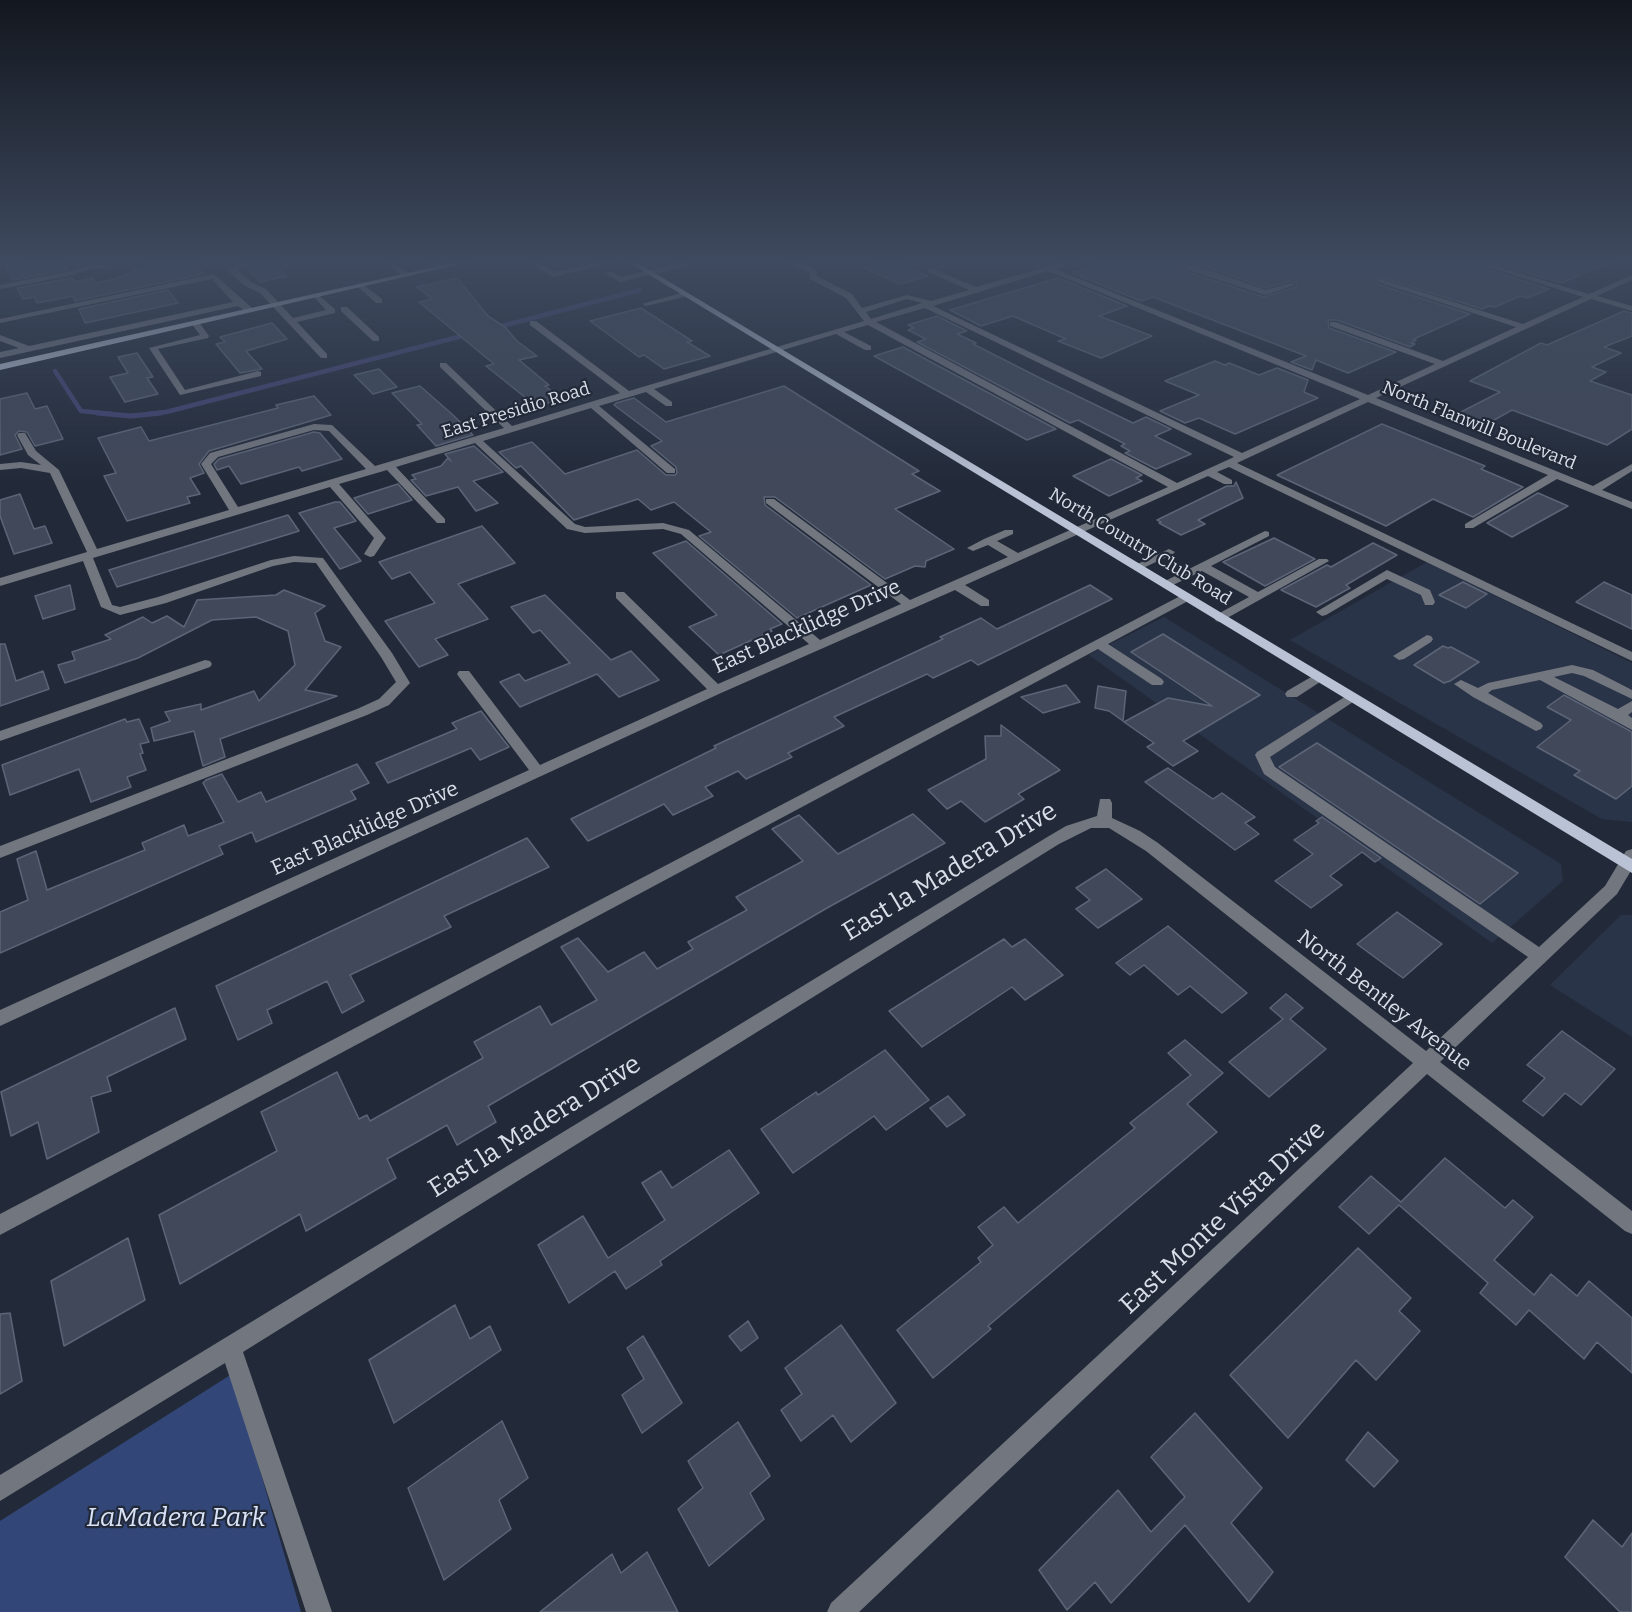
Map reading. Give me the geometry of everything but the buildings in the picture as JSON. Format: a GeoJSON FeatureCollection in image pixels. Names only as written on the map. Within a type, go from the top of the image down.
{"type":"FeatureCollection","features":[{"type":"Feature","properties":{"kind":"main road"},"geometry":{"type":"LineString","coordinates":[[0,367],[137,335]]}},
{"type":"Feature","properties":{"kind":"main road","name":"North Country Club Road"},"geometry":{"type":"LineString","coordinates":[[753,335],[1351,697],[1630,862]]}},
{"type":"Feature","properties":{"kind":"street"},"geometry":{"type":"LineString","coordinates":[[0,355],[91,335]]}},
{"type":"Feature","properties":{"kind":"street"},"geometry":{"type":"LineString","coordinates":[[204,335],[153,348],[183,393],[258,374]]}},
{"type":"Feature","properties":{"kind":"street"},"geometry":{"type":"LineString","coordinates":[[305,335],[324,356]]}},
{"type":"Feature","properties":{"kind":"street"},"geometry":{"type":"LineString","coordinates":[[372,335],[376,339]]}},
{"type":"Feature","properties":{"kind":"street"},"geometry":{"type":"LineString","coordinates":[[549,335],[628,395]]}},
{"type":"Feature","properties":{"kind":"street","name":"East Presidio Road"},"geometry":{"type":"LineString","coordinates":[[0,582],[827,335]]}},
{"type":"Feature","properties":{"kind":"street"},"geometry":{"type":"LineString","coordinates":[[844,335],[868,348]]}},
{"type":"Feature","properties":{"kind":"street"},"geometry":{"type":"LineString","coordinates":[[894,335],[1177,487]]}},
{"type":"Feature","properties":{"kind":"street"},"geometry":{"type":"LineString","coordinates":[[993,335],[1242,457]]}},
{"type":"Feature","properties":{"kind":"street","name":"North Flanwill Boulevard"},"geometry":{"type":"LineString","coordinates":[[1212,335],[1632,506]]}},
{"type":"Feature","properties":{"kind":"street"},"geometry":{"type":"LineString","coordinates":[[1364,335],[1443,364]]}},
{"type":"Feature","properties":{"kind":"street","name":"East Blacklidge Drive"},"geometry":{"type":"LineString","coordinates":[[0,1018],[716,690],[1177,487],[1506,335]]}},
{"type":"Feature","properties":{"kind":"street"},"geometry":{"type":"LineString","coordinates":[[0,338],[28,349],[34,359]]}},
{"type":"Feature","properties":{"kind":"street"},"geometry":{"type":"LineString","coordinates":[[443,365],[511,430]]}},
{"type":"Feature","properties":{"kind":"street"},"geometry":{"type":"LineString","coordinates":[[219,370],[228,382]]}},
{"type":"Feature","properties":{"kind":"street"},"geometry":{"type":"LineString","coordinates":[[648,389],[669,404]]}},
{"type":"Feature","properties":{"kind":"street"},"geometry":{"type":"LineString","coordinates":[[593,405],[672,471]]}},
{"type":"Feature","properties":{"kind":"street"},"geometry":{"type":"LineString","coordinates":[[236,512],[206,464],[214,455],[314,427],[333,428],[374,471]]}},
{"type":"Feature","properties":{"kind":"street"},"geometry":{"type":"LineString","coordinates":[[0,852],[362,712],[384,702],[403,683],[393,664],[319,560],[294,559],[271,563],[162,600],[120,611],[107,607],[90,555],[54,470],[32,453],[22,435]]}},
{"type":"Feature","properties":{"kind":"street"},"geometry":{"type":"LineString","coordinates":[[477,440],[571,527],[585,530],[663,526],[685,532],[818,645]]}},
{"type":"Feature","properties":{"kind":"street"},"geometry":{"type":"LineString","coordinates":[[1229,463],[1632,657]]}},
{"type":"Feature","properties":{"kind":"street"},"geometry":{"type":"LineString","coordinates":[[0,467],[21,465],[54,470]]}},
{"type":"Feature","properties":{"kind":"street"},"geometry":{"type":"LineString","coordinates":[[389,466],[441,521]]}},
{"type":"Feature","properties":{"kind":"street"},"geometry":{"type":"LineString","coordinates":[[1595,490],[1632,467]]}},
{"type":"Feature","properties":{"kind":"street"},"geometry":{"type":"LineString","coordinates":[[1208,472],[1227,482]]}},
{"type":"Feature","properties":{"kind":"street"},"geometry":{"type":"LineString","coordinates":[[1469,526],[1556,475]]}},
{"type":"Feature","properties":{"kind":"street"},"geometry":{"type":"LineString","coordinates":[[332,483],[380,538],[370,554]]}},
{"type":"Feature","properties":{"kind":"street"},"geometry":{"type":"LineString","coordinates":[[770,501],[909,605]]}},
{"type":"Feature","properties":{"kind":"street"},"geometry":{"type":"LineString","coordinates":[[973,548],[1009,532]]}},
{"type":"Feature","properties":{"kind":"street"},"geometry":{"type":"LineString","coordinates":[[1165,584],[1265,534]]}},
{"type":"Feature","properties":{"kind":"street"},"geometry":{"type":"LineString","coordinates":[[988,542],[1016,557]]}},
{"type":"Feature","properties":{"kind":"street"},"geometry":{"type":"LineString","coordinates":[[1137,567],[1169,552]]}},
{"type":"Feature","properties":{"kind":"street"},"geometry":{"type":"LineString","coordinates":[[1220,618],[1323,561]]}},
{"type":"Feature","properties":{"kind":"street"},"geometry":{"type":"LineString","coordinates":[[1202,566],[1257,597]]}},
{"type":"Feature","properties":{"kind":"street"},"geometry":{"type":"LineString","coordinates":[[1322,612],[1387,574],[1426,593],[1429,602]]}},
{"type":"Feature","properties":{"kind":"street"},"geometry":{"type":"LineString","coordinates":[[955,584],[985,603]]}},
{"type":"Feature","properties":{"kind":"street"},"geometry":{"type":"LineString","coordinates":[[620,595],[716,690]]}},
{"type":"Feature","properties":{"kind":"street"},"geometry":{"type":"LineString","coordinates":[[0,1225],[1186,597]]}},
{"type":"Feature","properties":{"kind":"street"},"geometry":{"type":"LineString","coordinates":[[1399,656],[1427,639]]}},
{"type":"Feature","properties":{"kind":"street"},"geometry":{"type":"LineString","coordinates":[[1099,644],[1157,682]]}},
{"type":"Feature","properties":{"kind":"street"},"geometry":{"type":"LineString","coordinates":[[0,736],[206,664]]}},
{"type":"Feature","properties":{"kind":"street"},"geometry":{"type":"LineString","coordinates":[[1478,694],[1488,687],[1540,675],[1579,670],[1632,695]]}},
{"type":"Feature","properties":{"kind":"street"},"geometry":{"type":"LineString","coordinates":[[464,674],[538,772]]}},
{"type":"Feature","properties":{"kind":"street"},"geometry":{"type":"LineString","coordinates":[[1540,675],[1618,715],[1632,725]]}},
{"type":"Feature","properties":{"kind":"street"},"geometry":{"type":"LineString","coordinates":[[1292,694],[1318,677]]}},
{"type":"Feature","properties":{"kind":"street"},"geometry":{"type":"LineString","coordinates":[[1461,684],[1536,726]]}},
{"type":"Feature","properties":{"kind":"street"},"geometry":{"type":"LineString","coordinates":[[1351,697],[1262,755],[1269,770],[1540,956]]}},
{"type":"Feature","properties":{"kind":"street"},"geometry":{"type":"LineString","coordinates":[[1618,715],[1632,705]]}},
{"type":"Feature","properties":{"kind":"street","name":"North Bentley Avenue"},"geometry":{"type":"LineString","coordinates":[[1104,812],[1122,828],[1152,847],[1632,1224]]}},
{"type":"Feature","properties":{"kind":"street","name":"East la Madera Drive"},"geometry":{"type":"LineString","coordinates":[[0,1489],[1071,830],[1104,812]]}},
{"type":"Feature","properties":{"kind":"street","name":"East Monte Vista Drive"},"geometry":{"type":"LineString","coordinates":[[840,1612],[1611,890],[1630,862]]}},
{"type":"Feature","properties":{"kind":"street"},"geometry":{"type":"LineString","coordinates":[[231,1348],[320,1612]]}},
{"type":"Feature","properties":{"kind":"shaded area"},"geometry":{"type":"Polygon","coordinates":[[[1427,562],[1632,663],[1632,822],[1602,819],[1290,640],[1427,562]]]}},
{"type":"Feature","properties":{"kind":"shaded area"},"geometry":{"type":"Polygon","coordinates":[[[1164,617],[1561,864],[1563,881],[1492,943],[1089,655],[1164,617]]]}},
{"type":"Feature","properties":{"kind":"shaded area"},"geometry":{"type":"Polygon","coordinates":[[[1621,915],[1632,915],[1632,1037],[1550,985],[1621,915]]]}},
{"type":"Feature","properties":{"kind":"green space","name":"LaMadera Park"},"geometry":{"type":"Polygon","coordinates":[[[232,1374],[301,1612],[0,1612],[0,1521],[232,1374]]]}},
{"type":"Feature","properties":{"kind":"waterway"},"geometry":{"type":"LineString","coordinates":[[148,414],[166,412],[465,335]]}},
{"type":"Feature","properties":{"kind":"waterway"},"geometry":{"type":"LineString","coordinates":[[55,371],[81,411],[112,414]]}},
{"type":"Feature","properties":{"kind":"waterway"},"geometry":{"type":"LineString","coordinates":[[97,413],[131,416],[161,413]]}}]}
